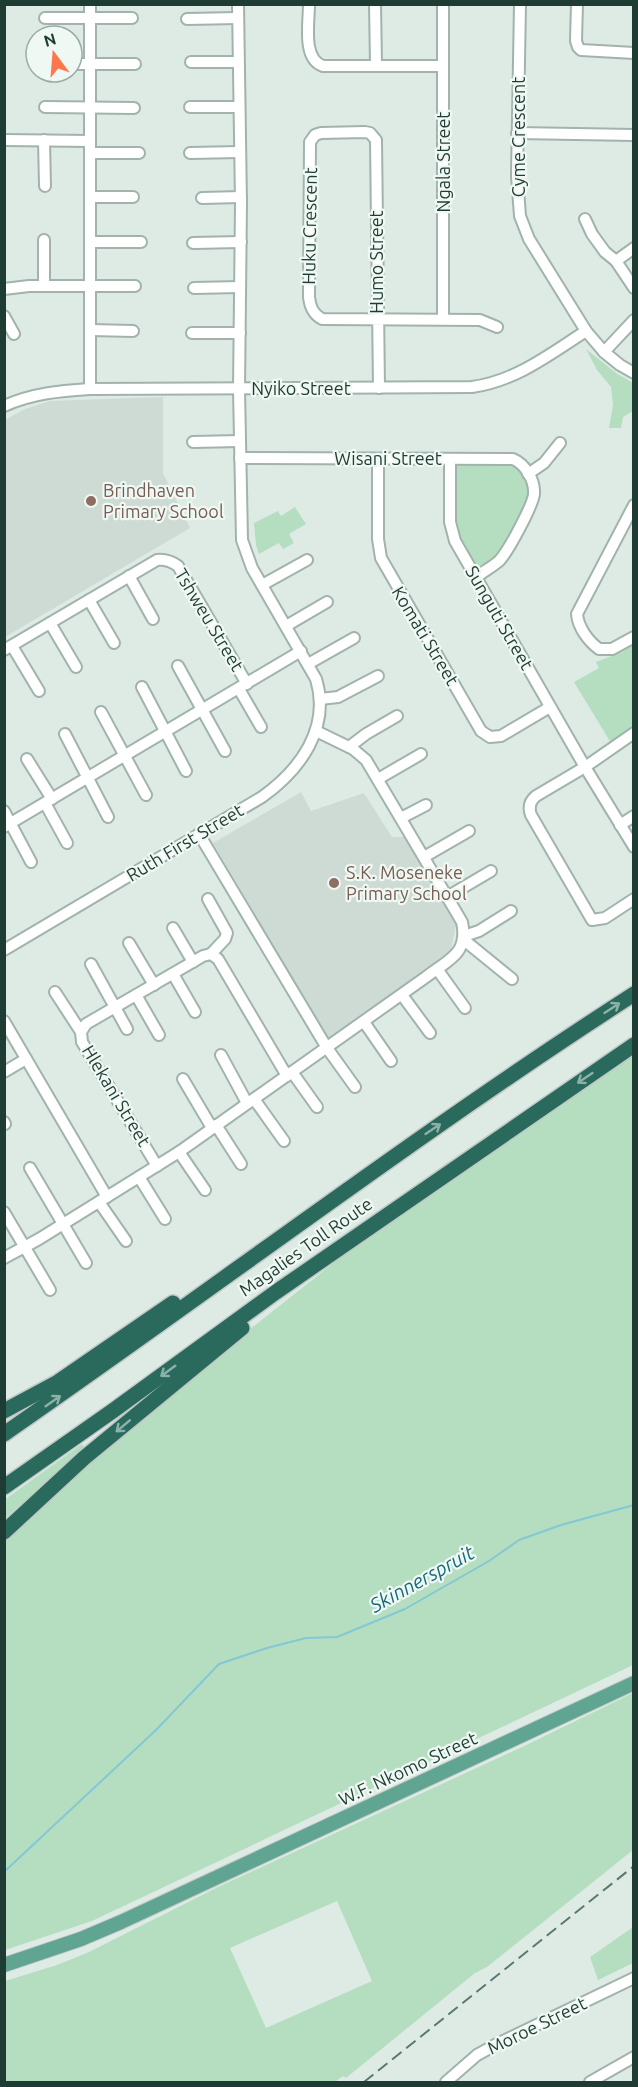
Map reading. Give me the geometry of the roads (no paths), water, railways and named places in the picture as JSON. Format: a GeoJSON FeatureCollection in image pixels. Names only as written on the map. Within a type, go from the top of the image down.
{"type":"FeatureCollection","features":[{"type":"Feature","properties":{"kind":"highway","name":"Magalies Toll Route"},"geometry":{"type":"LineString","coordinates":[[4,1434],[102,1367],[402,1150],[633,994]]}},
{"type":"Feature","properties":{"kind":"highway","name":"Magalies Toll Route"},"geometry":{"type":"LineString","coordinates":[[4,1487],[415,1194],[633,1045]]}},
{"type":"Feature","properties":{"kind":"highway"},"geometry":{"type":"LineString","coordinates":[[4,1411],[58,1382],[402,1150]]}},
{"type":"Feature","properties":{"kind":"highway"},"geometry":{"type":"LineString","coordinates":[[4,1532],[84,1458],[189,1371],[299,1282],[415,1194]]}},
{"type":"Feature","properties":{"kind":"main road","name":"W.F. Nkomo Street"},"geometry":{"type":"LineString","coordinates":[[4,1965],[81,1939],[197,1888],[633,1683]]}},
{"type":"Feature","properties":{"kind":"main road","name":"W.F. Nkomo Street"},"geometry":{"type":"LineString","coordinates":[[4,1975],[93,1944],[178,1901],[197,1888]]}},
{"type":"Feature","properties":{"kind":"main road"},"geometry":{"type":"LineString","coordinates":[[4,1960],[81,1939]]}},
{"type":"Feature","properties":{"kind":"street"},"geometry":{"type":"LineString","coordinates":[[90,4],[90,389]]}},
{"type":"Feature","properties":{"kind":"street","name":"Ruth First Street"},"geometry":{"type":"LineString","coordinates":[[4,950],[282,783],[297,766],[316,731],[320,699],[316,679],[252,568],[243,540],[239,389],[241,197],[238,4]]}},
{"type":"Feature","properties":{"kind":"street"},"geometry":{"type":"LineString","coordinates":[[309,4],[309,50],[315,63],[323,66],[443,66]]}},
{"type":"Feature","properties":{"kind":"street"},"geometry":{"type":"LineString","coordinates":[[375,4],[376,65]]}},
{"type":"Feature","properties":{"kind":"street","name":"Ngala Street"},"geometry":{"type":"LineString","coordinates":[[443,4],[443,319]]}},
{"type":"Feature","properties":{"kind":"street","name":"Cyme Crescent"},"geometry":{"type":"LineString","coordinates":[[520,4],[517,198],[524,228],[586,331],[604,352],[620,366],[633,373]]}},
{"type":"Feature","properties":{"kind":"street"},"geometry":{"type":"LineString","coordinates":[[577,4],[576,41],[581,50],[633,53]]}},
{"type":"Feature","properties":{"kind":"street"},"geometry":{"type":"LineString","coordinates":[[45,18],[132,18]]}},
{"type":"Feature","properties":{"kind":"street"},"geometry":{"type":"LineString","coordinates":[[187,19],[238,18]]}},
{"type":"Feature","properties":{"kind":"street"},"geometry":{"type":"LineString","coordinates":[[191,62],[238,62]]}},
{"type":"Feature","properties":{"kind":"street"},"geometry":{"type":"LineString","coordinates":[[84,64],[135,64]]}},
{"type":"Feature","properties":{"kind":"street"},"geometry":{"type":"LineString","coordinates":[[190,107],[239,106]]}},
{"type":"Feature","properties":{"kind":"street"},"geometry":{"type":"LineString","coordinates":[[45,107],[134,108]]}},
{"type":"Feature","properties":{"kind":"street","name":"Huku Crescent"},"geometry":{"type":"LineString","coordinates":[[374,136],[365,132],[321,133],[312,138],[310,147],[309,297],[313,311],[322,319],[377,319]]}},
{"type":"Feature","properties":{"kind":"street"},"geometry":{"type":"LineString","coordinates":[[517,134],[633,135]]}},
{"type":"Feature","properties":{"kind":"street","name":"Humo Street"},"geometry":{"type":"LineString","coordinates":[[374,136],[376,146],[379,388]]}},
{"type":"Feature","properties":{"kind":"street"},"geometry":{"type":"LineString","coordinates":[[4,140],[90,141]]}},
{"type":"Feature","properties":{"kind":"street"},"geometry":{"type":"LineString","coordinates":[[44,140],[45,186]]}},
{"type":"Feature","properties":{"kind":"street"},"geometry":{"type":"LineString","coordinates":[[190,153],[240,152]]}},
{"type":"Feature","properties":{"kind":"street"},"geometry":{"type":"LineString","coordinates":[[90,153],[139,153]]}},
{"type":"Feature","properties":{"kind":"street"},"geometry":{"type":"LineString","coordinates":[[90,197],[133,197]]}},
{"type":"Feature","properties":{"kind":"street"},"geometry":{"type":"LineString","coordinates":[[202,198],[241,197]]}},
{"type":"Feature","properties":{"kind":"street"},"geometry":{"type":"LineString","coordinates":[[585,219],[588,228],[605,252],[616,261],[633,288]]}},
{"type":"Feature","properties":{"kind":"street"},"geometry":{"type":"LineString","coordinates":[[44,240],[44,286]]}},
{"type":"Feature","properties":{"kind":"street"},"geometry":{"type":"LineString","coordinates":[[90,242],[141,242]]}},
{"type":"Feature","properties":{"kind":"street"},"geometry":{"type":"LineString","coordinates":[[193,243],[241,242]]}},
{"type":"Feature","properties":{"kind":"street"},"geometry":{"type":"LineString","coordinates":[[616,261],[633,248]]}},
{"type":"Feature","properties":{"kind":"street"},"geometry":{"type":"LineString","coordinates":[[4,289],[44,286],[135,286]]}},
{"type":"Feature","properties":{"kind":"street"},"geometry":{"type":"LineString","coordinates":[[194,288],[240,287]]}},
{"type":"Feature","properties":{"kind":"street"},"geometry":{"type":"LineString","coordinates":[[4,316],[14,334]]}},
{"type":"Feature","properties":{"kind":"street"},"geometry":{"type":"LineString","coordinates":[[377,319],[480,320],[497,327]]}},
{"type":"Feature","properties":{"kind":"street"},"geometry":{"type":"LineString","coordinates":[[604,352],[633,320]]}},
{"type":"Feature","properties":{"kind":"street"},"geometry":{"type":"LineString","coordinates":[[91,330],[133,332]]}},
{"type":"Feature","properties":{"kind":"street","name":"Nyiko Street"},"geometry":{"type":"LineString","coordinates":[[4,406],[49,392],[90,389],[379,388],[488,385],[519,373],[586,331]]}},
{"type":"Feature","properties":{"kind":"street"},"geometry":{"type":"LineString","coordinates":[[192,333],[240,333]]}},
{"type":"Feature","properties":{"kind":"street"},"geometry":{"type":"LineString","coordinates":[[193,442],[240,441]]}},
{"type":"Feature","properties":{"kind":"street"},"geometry":{"type":"LineString","coordinates":[[476,577],[499,561],[508,549],[532,500],[534,488],[528,474],[544,463],[560,443]]}},
{"type":"Feature","properties":{"kind":"street","name":"Wisani Street"},"geometry":{"type":"LineString","coordinates":[[240,458],[513,459],[518,461],[528,474]]}},
{"type":"Feature","properties":{"kind":"street","name":"Komati Street"},"geometry":{"type":"LineString","coordinates":[[378,459],[378,539],[381,558],[481,732],[490,737],[501,736],[550,707]]}},
{"type":"Feature","properties":{"kind":"street","name":"Sunguti Street"},"geometry":{"type":"LineString","coordinates":[[450,459],[450,522],[453,536],[633,847]]}},
{"type":"Feature","properties":{"kind":"street"},"geometry":{"type":"LineString","coordinates":[[633,505],[577,614],[587,638],[599,649],[612,649],[633,637]]}},
{"type":"Feature","properties":{"kind":"street","name":"Tshweu Street"},"geometry":{"type":"LineString","coordinates":[[129,576],[157,560],[167,560],[178,566],[243,686],[261,727]]}},
{"type":"Feature","properties":{"kind":"street"},"geometry":{"type":"LineString","coordinates":[[262,585],[307,560]]}},
{"type":"Feature","properties":{"kind":"street"},"geometry":{"type":"LineString","coordinates":[[39,691],[8,648],[129,576],[153,619]]}},
{"type":"Feature","properties":{"kind":"street"},"geometry":{"type":"LineString","coordinates":[[89,600],[114,643]]}},
{"type":"Feature","properties":{"kind":"street"},"geometry":{"type":"LineString","coordinates":[[286,626],[327,602]]}},
{"type":"Feature","properties":{"kind":"street"},"geometry":{"type":"LineString","coordinates":[[50,623],[76,667]]}},
{"type":"Feature","properties":{"kind":"street"},"geometry":{"type":"LineString","coordinates":[[308,664],[354,638]]}},
{"type":"Feature","properties":{"kind":"street"},"geometry":{"type":"LineString","coordinates":[[8,825],[301,651]]}},
{"type":"Feature","properties":{"kind":"street"},"geometry":{"type":"LineString","coordinates":[[178,666],[225,751]]}},
{"type":"Feature","properties":{"kind":"street"},"geometry":{"type":"LineString","coordinates":[[320,699],[338,697],[378,676]]}},
{"type":"Feature","properties":{"kind":"street"},"geometry":{"type":"LineString","coordinates":[[142,687],[186,771]]}},
{"type":"Feature","properties":{"kind":"street"},"geometry":{"type":"LineString","coordinates":[[101,712],[146,795]]}},
{"type":"Feature","properties":{"kind":"street"},"geometry":{"type":"LineString","coordinates":[[349,747],[397,716]]}},
{"type":"Feature","properties":{"kind":"street"},"geometry":{"type":"LineString","coordinates":[[4,1258],[25,1248],[179,1152],[402,995],[457,953],[464,938],[462,922],[366,760],[349,747],[316,731]]}},
{"type":"Feature","properties":{"kind":"street"},"geometry":{"type":"LineString","coordinates":[[633,733],[532,800],[529,808],[592,920],[605,918],[633,899]]}},
{"type":"Feature","properties":{"kind":"street"},"geometry":{"type":"LineString","coordinates":[[65,734],[108,817]]}},
{"type":"Feature","properties":{"kind":"street"},"geometry":{"type":"LineString","coordinates":[[378,779],[421,754]]}},
{"type":"Feature","properties":{"kind":"street"},"geometry":{"type":"LineString","coordinates":[[27,759],[68,843]]}},
{"type":"Feature","properties":{"kind":"street"},"geometry":{"type":"LineString","coordinates":[[400,818],[426,805]]}},
{"type":"Feature","properties":{"kind":"street"},"geometry":{"type":"LineString","coordinates":[[4,811],[8,825],[32,862]]}},
{"type":"Feature","properties":{"kind":"street"},"geometry":{"type":"LineString","coordinates":[[620,825],[633,816]]}},
{"type":"Feature","properties":{"kind":"street"},"geometry":{"type":"LineString","coordinates":[[424,856],[469,831]]}},
{"type":"Feature","properties":{"kind":"street"},"geometry":{"type":"LineString","coordinates":[[200,834],[327,1048],[355,1087]]}},
{"type":"Feature","properties":{"kind":"street"},"geometry":{"type":"LineString","coordinates":[[447,897],[491,871]]}},
{"type":"Feature","properties":{"kind":"street"},"geometry":{"type":"LineString","coordinates":[[208,899],[227,933],[225,939],[211,954],[218,959],[289,1074],[317,1107]]}},
{"type":"Feature","properties":{"kind":"street"},"geometry":{"type":"LineString","coordinates":[[464,938],[511,911]]}},
{"type":"Feature","properties":{"kind":"street"},"geometry":{"type":"LineString","coordinates":[[173,928],[193,962]]}},
{"type":"Feature","properties":{"kind":"street"},"geometry":{"type":"LineString","coordinates":[[464,938],[512,979]]}},
{"type":"Feature","properties":{"kind":"street"},"geometry":{"type":"LineString","coordinates":[[129,942],[154,985]]}},
{"type":"Feature","properties":{"kind":"street","name":"Hlekani Street"},"geometry":{"type":"LineString","coordinates":[[157,1166],[82,1042],[81,1032],[86,1024],[193,962],[211,954]]}},
{"type":"Feature","properties":{"kind":"street"},"geometry":{"type":"LineString","coordinates":[[91,964],[127,1029]]}},
{"type":"Feature","properties":{"kind":"street"},"geometry":{"type":"LineString","coordinates":[[437,969],[465,1008]]}},
{"type":"Feature","properties":{"kind":"street"},"geometry":{"type":"LineString","coordinates":[[173,974],[195,1012]]}},
{"type":"Feature","properties":{"kind":"street"},"geometry":{"type":"LineString","coordinates":[[55,992],[81,1032]]}},
{"type":"Feature","properties":{"kind":"street"},"geometry":{"type":"LineString","coordinates":[[136,995],[159,1035]]}},
{"type":"Feature","properties":{"kind":"street"},"geometry":{"type":"LineString","coordinates":[[402,995],[430,1033]]}},
{"type":"Feature","properties":{"kind":"street"},"geometry":{"type":"LineString","coordinates":[[4,1021],[126,1242]]}},
{"type":"Feature","properties":{"kind":"street"},"geometry":{"type":"LineString","coordinates":[[364,1022],[391,1061]]}},
{"type":"Feature","properties":{"kind":"street"},"geometry":{"type":"LineString","coordinates":[[221,1055],[250,1101],[284,1141]]}},
{"type":"Feature","properties":{"kind":"street"},"geometry":{"type":"LineString","coordinates":[[4,1072],[26,1059]]}},
{"type":"Feature","properties":{"kind":"street"},"geometry":{"type":"LineString","coordinates":[[183,1079],[241,1164]]}},
{"type":"Feature","properties":{"kind":"street"},"geometry":{"type":"LineString","coordinates":[[179,1152],[205,1190]]}},
{"type":"Feature","properties":{"kind":"street"},"geometry":{"type":"LineString","coordinates":[[30,1168],[86,1263]]}},
{"type":"Feature","properties":{"kind":"street"},"geometry":{"type":"LineString","coordinates":[[139,1177],[165,1219]]}},
{"type":"Feature","properties":{"kind":"street"},"geometry":{"type":"LineString","coordinates":[[4,1212],[50,1290]]}},
{"type":"Feature","properties":{"kind":"street","name":"Moroe Street"},"geometry":{"type":"LineString","coordinates":[[446,2082],[477,2055],[633,1978]]}},
{"type":"Feature","properties":{"kind":"street"},"geometry":{"type":"LineString","coordinates":[[590,2082],[633,2056]]}},
{"type":"Feature","properties":{"kind":"waterway","name":"Skinnerspruit"},"geometry":{"type":"LineString","coordinates":[[4,1872],[156,1730],[219,1664],[306,1638],[337,1637],[405,1609],[489,1561],[519,1540],[561,1525],[634,1505]]}},
{"type":"Feature","properties":{"kind":"railway"},"geometry":{"type":"LineString","coordinates":[[364,2082],[634,1866]]}},
{"type":"Feature","properties":{"kind":"place","name":"Brindhaven Primary School"},"geometry":{"type":"Point","coordinates":[91,501]}},
{"type":"Feature","properties":{"kind":"place","name":"S.K. Moseneke Primary School"},"geometry":{"type":"Point","coordinates":[334,883]}}]}
